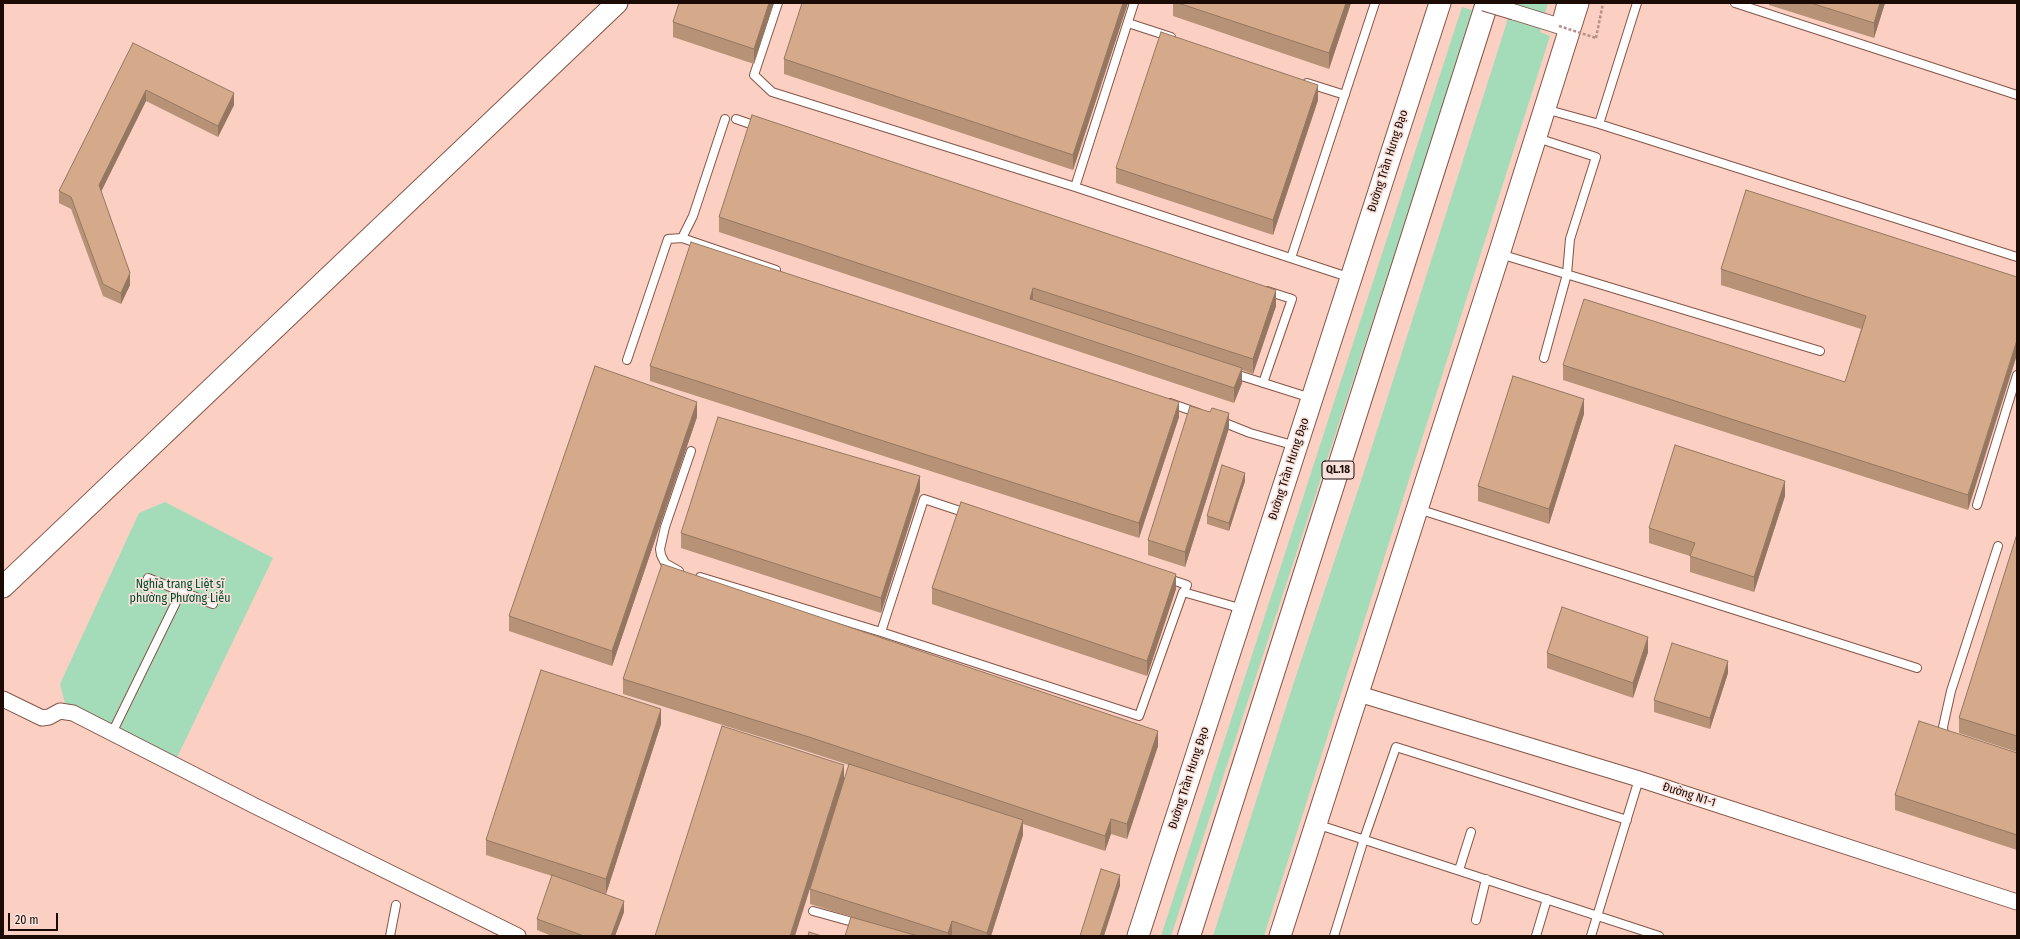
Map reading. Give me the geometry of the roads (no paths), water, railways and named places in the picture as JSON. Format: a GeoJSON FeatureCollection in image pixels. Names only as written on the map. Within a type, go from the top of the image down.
{"type":"FeatureCollection","features":[{"type":"Feature","properties":{"kind":"highway","name":"QL.18"},"geometry":{"type":"LineString","coordinates":[[1189,936],[1487,3]]}},
{"type":"Feature","properties":{"kind":"main road"},"geometry":{"type":"LineString","coordinates":[[3,587],[617,3]]}},
{"type":"Feature","properties":{"kind":"main road","name":"Đường Trần Hưng Đạo"},"geometry":{"type":"LineString","coordinates":[[1138,936],[1440,3]]}},
{"type":"Feature","properties":{"kind":"main road"},"geometry":{"type":"LineString","coordinates":[[1280,936],[1359,694],[1578,3]]}},
{"type":"Feature","properties":{"kind":"street"},"geometry":{"type":"LineString","coordinates":[[1484,3],[1559,26],[1565,3]]}},
{"type":"Feature","properties":{"kind":"street","name":"Đường N1-1"},"geometry":{"type":"LineString","coordinates":[[1359,694],[1639,779],[2017,902]]}},
{"type":"Feature","properties":{"kind":"street"},"geometry":{"type":"LineString","coordinates":[[3,699],[42,718],[49,717],[60,711],[73,713],[253,805],[518,936]]}},
{"type":"Feature","properties":{"kind":"lane"},"geometry":{"type":"LineString","coordinates":[[778,3],[754,75],[772,92],[1075,187],[1351,278]]}},
{"type":"Feature","properties":{"kind":"lane"},"geometry":{"type":"LineString","coordinates":[[1075,187],[1134,3]]}},
{"type":"Feature","properties":{"kind":"lane"},"geometry":{"type":"LineString","coordinates":[[1291,258],[1374,3]]}},
{"type":"Feature","properties":{"kind":"lane"},"geometry":{"type":"LineString","coordinates":[[1599,124],[1637,3]]}},
{"type":"Feature","properties":{"kind":"lane"},"geometry":{"type":"LineString","coordinates":[[1735,3],[2017,95]]}},
{"type":"Feature","properties":{"kind":"lane"},"geometry":{"type":"LineString","coordinates":[[1128,23],[1180,40]]}},
{"type":"Feature","properties":{"kind":"lane"},"geometry":{"type":"LineString","coordinates":[[1300,80],[1345,95]]}},
{"type":"Feature","properties":{"kind":"lane"},"geometry":{"type":"LineString","coordinates":[[1545,109],[1599,124],[2017,257]]}},
{"type":"Feature","properties":{"kind":"lane"},"geometry":{"type":"LineString","coordinates":[[682,238],[693,216],[725,119]]}},
{"type":"Feature","properties":{"kind":"lane"},"geometry":{"type":"LineString","coordinates":[[736,120],[767,129]]}},
{"type":"Feature","properties":{"kind":"lane"},"geometry":{"type":"LineString","coordinates":[[1536,138],[1596,157],[1570,239],[1567,274],[1544,358]]}},
{"type":"Feature","properties":{"kind":"lane"},"geometry":{"type":"LineString","coordinates":[[627,360],[668,238],[682,238],[786,273]]}},
{"type":"Feature","properties":{"kind":"lane"},"geometry":{"type":"LineString","coordinates":[[1499,254],[1820,350]]}},
{"type":"Feature","properties":{"kind":"lane"},"geometry":{"type":"LineString","coordinates":[[1262,289],[1292,299],[1263,383]]}},
{"type":"Feature","properties":{"kind":"lane"},"geometry":{"type":"LineString","coordinates":[[1225,371],[1312,399]]}},
{"type":"Feature","properties":{"kind":"lane"},"geometry":{"type":"LineString","coordinates":[[1977,505],[2017,375]]}},
{"type":"Feature","properties":{"kind":"lane"},"geometry":{"type":"LineString","coordinates":[[1165,401],[1250,433],[1296,446]]}},
{"type":"Feature","properties":{"kind":"lane"},"geometry":{"type":"LineString","coordinates":[[691,451],[661,543],[660,552],[665,562],[676,570],[881,632],[1139,716],[1187,585],[1157,575]]}},
{"type":"Feature","properties":{"kind":"lane"},"geometry":{"type":"LineString","coordinates":[[881,632],[924,499],[977,516]]}},
{"type":"Feature","properties":{"kind":"lane"},"geometry":{"type":"LineString","coordinates":[[1417,508],[1917,668]]}},
{"type":"Feature","properties":{"kind":"lane"},"geometry":{"type":"LineString","coordinates":[[1951,742],[1944,736],[1943,727],[1951,691],[1998,546]]}},
{"type":"Feature","properties":{"kind":"lane"},"geometry":{"type":"LineString","coordinates":[[148,578],[213,604]]}},
{"type":"Feature","properties":{"kind":"lane"},"geometry":{"type":"LineString","coordinates":[[112,733],[181,592]]}},
{"type":"Feature","properties":{"kind":"lane"},"geometry":{"type":"LineString","coordinates":[[1184,592],[1243,609]]}},
{"type":"Feature","properties":{"kind":"lane"},"geometry":{"type":"LineString","coordinates":[[1334,936],[1364,839],[1396,748],[1627,820]]}},
{"type":"Feature","properties":{"kind":"lane"},"geometry":{"type":"LineString","coordinates":[[1591,936],[1639,779]]}},
{"type":"Feature","properties":{"kind":"lane"},"geometry":{"type":"LineString","coordinates":[[1316,824],[1659,936]]}},
{"type":"Feature","properties":{"kind":"lane"},"geometry":{"type":"LineString","coordinates":[[1459,870],[1471,832]]}},
{"type":"Feature","properties":{"kind":"lane"},"geometry":{"type":"LineString","coordinates":[[1476,920],[1486,879]]}},
{"type":"Feature","properties":{"kind":"lane"},"geometry":{"type":"LineString","coordinates":[[1536,936],[1547,899]]}},
{"type":"Feature","properties":{"kind":"lane"},"geometry":{"type":"LineString","coordinates":[[390,936],[396,905]]}},
{"type":"Feature","properties":{"kind":"lane"},"geometry":{"type":"LineString","coordinates":[[813,910],[865,925]]}},
{"type":"Feature","properties":{"kind":"park label","name":"Nghĩa trang Liệt sĩ phường Phương Liễu"},"geometry":{"type":"Point","coordinates":[180,592]}}]}
